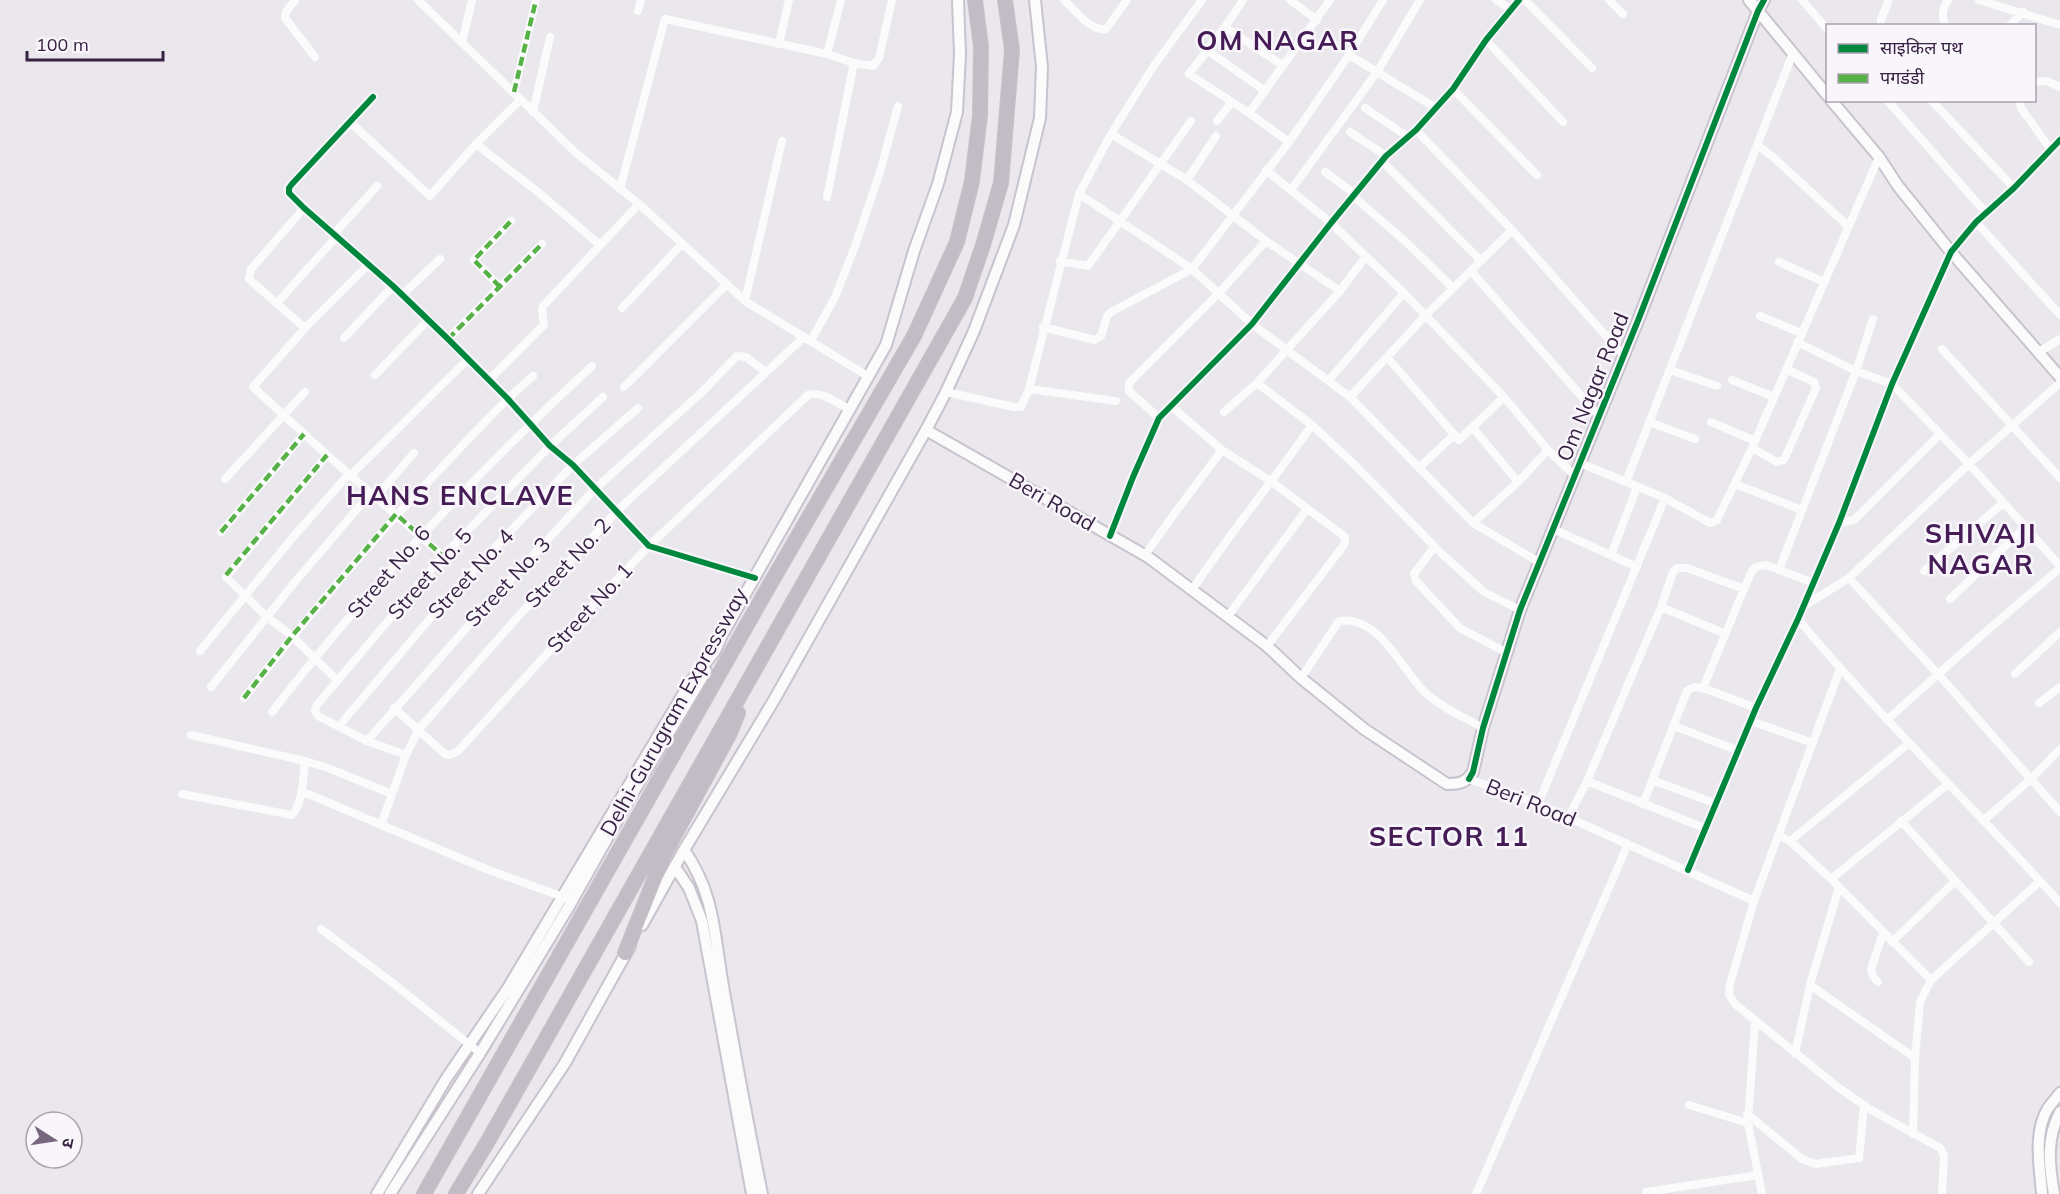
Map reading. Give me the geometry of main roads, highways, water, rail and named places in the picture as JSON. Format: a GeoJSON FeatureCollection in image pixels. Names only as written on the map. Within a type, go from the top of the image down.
{"type":"FeatureCollection","features":[{"type":"Feature","properties":{"kind":"highway","name":"Delhi-Gurugram Expressway"},"geometry":{"type":"LineString","coordinates":[[424,1194],[914,336],[957,242],[972,181],[980,115],[981,47],[975,0]]}},
{"type":"Feature","properties":{"kind":"highway"},"geometry":{"type":"LineString","coordinates":[[456,1194],[965,298],[1001,183],[1012,50],[1005,0]]}},
{"type":"Feature","properties":{"kind":"highway"},"geometry":{"type":"LineString","coordinates":[[626,953],[665,853],[730,733],[752,674]]}},
{"type":"Feature","properties":{"kind":"district","name":"OM NAGAR"},"geometry":{"type":"Point","coordinates":[1278,41]}},
{"type":"Feature","properties":{"kind":"district","name":"HANS ENCLAVE"},"geometry":{"type":"Point","coordinates":[460,496]}},
{"type":"Feature","properties":{"kind":"district","name":"SHIVAJI NAGAR"},"geometry":{"type":"Point","coordinates":[1981,550]}},
{"type":"Feature","properties":{"kind":"district","name":"SECTOR 11"},"geometry":{"type":"Point","coordinates":[1449,837]}}]}
